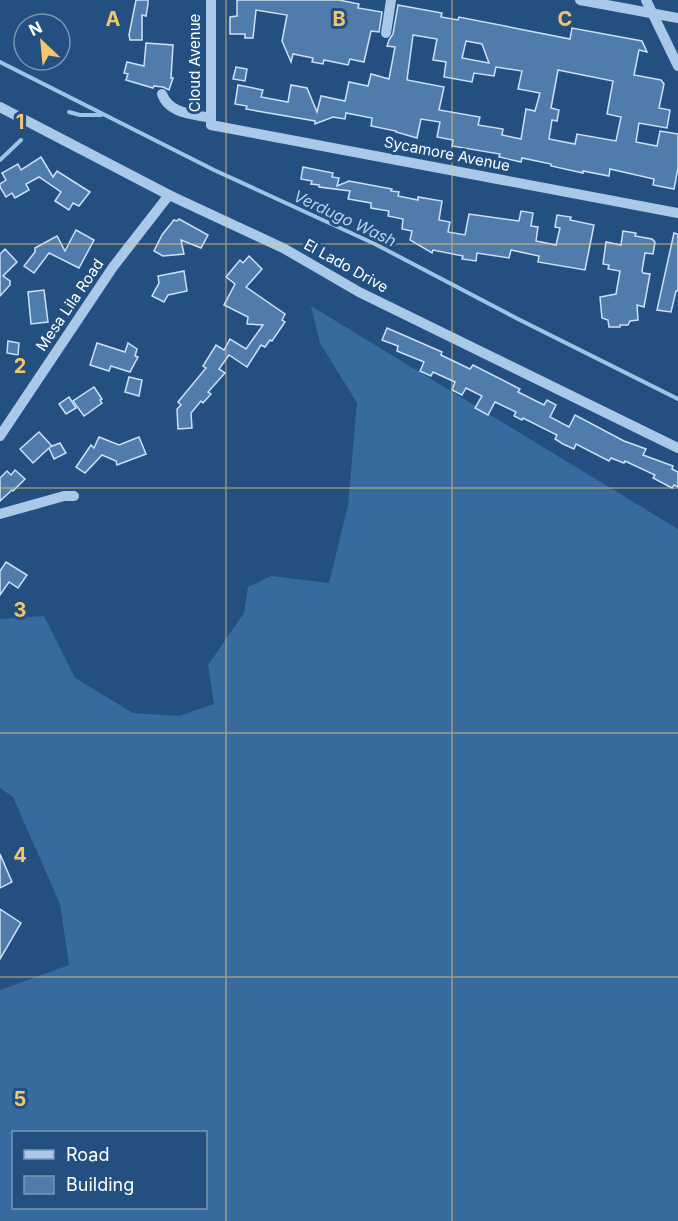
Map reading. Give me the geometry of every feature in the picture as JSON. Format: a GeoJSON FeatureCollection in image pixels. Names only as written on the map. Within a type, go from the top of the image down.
{"type":"FeatureCollection","features":[{"type":"Feature","properties":{"kind":"street","name":"Cloud Avenue"},"geometry":{"type":"LineString","coordinates":[[210,0],[211,122]]}},
{"type":"Feature","properties":{"kind":"street"},"geometry":{"type":"LineString","coordinates":[[386,33],[391,0]]}},
{"type":"Feature","properties":{"kind":"street"},"geometry":{"type":"LineString","coordinates":[[580,0],[678,18]]}},
{"type":"Feature","properties":{"kind":"street"},"geometry":{"type":"LineString","coordinates":[[646,0],[678,66]]}},
{"type":"Feature","properties":{"kind":"street","name":"Sycamore Avenue"},"geometry":{"type":"LineString","coordinates":[[162,94],[166,104],[170,107],[211,122],[678,213]]}},
{"type":"Feature","properties":{"kind":"street","name":"El Lado Drive"},"geometry":{"type":"LineString","coordinates":[[0,107],[169,195],[285,249],[359,292],[678,448]]}},
{"type":"Feature","properties":{"kind":"street","name":"Mesa Lila Road"},"geometry":{"type":"LineString","coordinates":[[0,436],[113,267],[169,195]]}},
{"type":"Feature","properties":{"kind":"street"},"geometry":{"type":"LineString","coordinates":[[0,514],[64,496],[74,496]]}},
{"type":"Feature","properties":{"kind":"shaded area"},"geometry":{"type":"Polygon","coordinates":[[[311,306],[678,529],[678,1221],[0,1221],[0,990],[69,965],[60,904],[13,797],[0,788],[0,619],[44,616],[75,678],[133,713],[179,716],[214,704],[208,665],[244,613],[248,587],[271,576],[329,583],[348,505],[357,403],[320,343],[311,306]]]}},
{"type":"Feature","properties":{"kind":"building"},"geometry":{"type":"Polygon","coordinates":[[[136,0],[148,0],[148,4],[146,16],[142,15],[142,40],[130,40],[129,35],[136,0]]]}},
{"type":"Feature","properties":{"kind":"building"},"geometry":{"type":"Polygon","coordinates":[[[237,0],[339,0],[359,4],[358,8],[382,12],[379,32],[371,31],[364,62],[350,59],[348,65],[324,60],[323,64],[312,62],[313,58],[293,54],[291,62],[282,41],[287,15],[256,10],[253,38],[245,38],[245,34],[230,34],[230,17],[237,16],[237,0]]]}},
{"type":"Feature","properties":{"kind":"building"},"geometry":{"type":"Polygon","coordinates":[[[398,5],[442,13],[441,17],[458,20],[459,17],[570,39],[572,28],[642,41],[647,52],[639,50],[634,75],[661,80],[664,84],[659,108],[670,110],[667,128],[639,123],[636,142],[657,146],[660,131],[678,134],[678,168],[674,189],[653,185],[654,179],[610,169],[609,176],[583,171],[583,173],[522,158],[521,162],[499,157],[500,154],[452,146],[453,140],[437,137],[440,122],[421,119],[417,138],[371,126],[372,118],[346,113],[345,119],[333,117],[315,124],[315,121],[246,109],[247,106],[235,104],[238,85],[263,90],[261,97],[288,102],[291,85],[307,88],[317,112],[321,96],[345,101],[349,82],[368,86],[371,74],[389,79],[395,47],[387,46],[393,34],[398,5]],[[413,35],[407,80],[444,87],[439,110],[480,117],[478,125],[503,129],[502,135],[521,139],[526,109],[535,111],[540,93],[518,89],[522,71],[496,67],[494,76],[474,73],[472,82],[444,77],[446,62],[433,60],[437,39],[413,35]],[[466,41],[462,58],[489,63],[482,44],[466,41]],[[558,70],[551,108],[559,110],[557,121],[552,120],[549,139],[575,144],[577,134],[616,141],[621,117],[607,114],[613,81],[558,70]]]}},
{"type":"Feature","properties":{"kind":"building"},"geometry":{"type":"Polygon","coordinates":[[[146,43],[173,45],[171,78],[173,78],[169,90],[126,80],[128,74],[124,73],[127,62],[144,66],[146,43]]]}},
{"type":"Feature","properties":{"kind":"building"},"geometry":{"type":"Polygon","coordinates":[[[236,67],[247,69],[245,81],[233,79],[236,67]]]}},
{"type":"Feature","properties":{"kind":"building"},"geometry":{"type":"Polygon","coordinates":[[[41,157],[53,177],[57,171],[90,192],[79,206],[73,203],[69,210],[55,201],[61,192],[39,177],[26,184],[29,190],[15,198],[12,193],[6,197],[0,187],[0,184],[6,180],[2,173],[18,164],[21,170],[41,157]]]}},
{"type":"Feature","properties":{"kind":"building"},"geometry":{"type":"Polygon","coordinates":[[[303,167],[333,173],[332,177],[339,178],[337,186],[349,181],[392,189],[391,191],[399,192],[398,196],[442,201],[439,220],[450,222],[448,232],[465,235],[469,214],[519,221],[521,211],[533,213],[531,226],[538,227],[536,241],[556,245],[560,228],[555,227],[557,215],[594,225],[585,270],[538,262],[539,256],[511,250],[509,258],[477,253],[476,261],[433,250],[432,253],[410,240],[412,231],[402,229],[403,219],[388,216],[389,211],[371,208],[371,203],[348,199],[350,191],[319,187],[319,185],[311,184],[312,181],[301,179],[303,167]]]}},
{"type":"Feature","properties":{"kind":"building"},"geometry":{"type":"Polygon","coordinates":[[[179,219],[208,235],[201,248],[181,240],[184,254],[163,256],[154,251],[162,235],[174,220],[179,219]]]}},
{"type":"Feature","properties":{"kind":"building"},"geometry":{"type":"Polygon","coordinates":[[[76,230],[94,240],[79,268],[49,253],[34,273],[24,266],[35,252],[35,248],[57,236],[65,251],[76,230]]]}},
{"type":"Feature","properties":{"kind":"building"},"geometry":{"type":"Polygon","coordinates":[[[623,231],[636,233],[635,236],[652,239],[655,242],[653,254],[645,253],[642,271],[650,274],[644,307],[637,305],[638,320],[630,321],[628,325],[620,325],[620,327],[609,327],[608,320],[602,318],[600,297],[616,294],[620,271],[608,269],[609,265],[603,264],[606,242],[621,245],[623,231]]]}},
{"type":"Feature","properties":{"kind":"building"},"geometry":{"type":"Polygon","coordinates":[[[674,233],[678,234],[678,291],[676,291],[671,312],[657,310],[674,233]]]}},
{"type":"Feature","properties":{"kind":"building"},"geometry":{"type":"Polygon","coordinates":[[[5,249],[17,262],[3,276],[10,281],[10,285],[0,296],[0,254],[5,249]]]}},
{"type":"Feature","properties":{"kind":"building"},"geometry":{"type":"Polygon","coordinates":[[[249,256],[262,269],[246,287],[285,314],[282,320],[285,322],[272,341],[270,340],[265,347],[261,345],[247,367],[229,355],[219,369],[225,373],[208,392],[211,394],[203,403],[201,401],[191,413],[192,428],[178,429],[177,409],[181,405],[178,402],[206,368],[203,366],[216,345],[224,350],[230,339],[246,349],[263,325],[247,324],[248,317],[224,305],[235,284],[226,277],[240,260],[243,263],[249,256]]]}},
{"type":"Feature","properties":{"kind":"building"},"geometry":{"type":"Polygon","coordinates":[[[184,271],[187,291],[168,295],[164,302],[152,296],[159,283],[158,276],[184,271]]]}},
{"type":"Feature","properties":{"kind":"building"},"geometry":{"type":"Polygon","coordinates":[[[44,290],[48,322],[31,324],[28,292],[44,290]]]}},
{"type":"Feature","properties":{"kind":"building"},"geometry":{"type":"Polygon","coordinates":[[[387,328],[442,352],[441,355],[470,369],[473,365],[520,389],[518,392],[544,405],[547,400],[556,405],[550,417],[569,427],[575,415],[624,441],[646,449],[643,455],[673,466],[672,469],[678,472],[678,487],[674,485],[672,488],[653,478],[655,475],[625,461],[624,463],[611,458],[609,461],[576,444],[574,449],[563,444],[555,439],[557,435],[523,418],[522,420],[514,416],[516,412],[495,402],[488,415],[475,408],[482,396],[466,388],[462,395],[452,390],[455,382],[433,372],[431,376],[420,371],[424,362],[397,351],[398,346],[382,340],[387,328]]]}},
{"type":"Feature","properties":{"kind":"building"},"geometry":{"type":"Polygon","coordinates":[[[8,341],[19,343],[18,355],[7,353],[8,341]]]}},
{"type":"Feature","properties":{"kind":"building"},"geometry":{"type":"Polygon","coordinates":[[[97,343],[125,352],[128,343],[137,349],[135,356],[138,357],[130,372],[111,366],[109,371],[90,365],[97,343]]]}},
{"type":"Feature","properties":{"kind":"building"},"geometry":{"type":"Polygon","coordinates":[[[129,377],[142,380],[139,396],[125,392],[129,377]]]}},
{"type":"Feature","properties":{"kind":"building"},"geometry":{"type":"Polygon","coordinates":[[[94,387],[102,403],[84,416],[73,401],[94,387]]]}},
{"type":"Feature","properties":{"kind":"building"},"geometry":{"type":"Polygon","coordinates":[[[69,397],[76,408],[66,414],[59,404],[69,397]]]}},
{"type":"Feature","properties":{"kind":"building"},"geometry":{"type":"Polygon","coordinates":[[[39,432],[52,446],[50,447],[60,443],[66,453],[54,459],[49,448],[33,463],[20,449],[39,432]]]}},
{"type":"Feature","properties":{"kind":"building"},"geometry":{"type":"Polygon","coordinates":[[[99,437],[119,445],[139,437],[146,454],[117,465],[116,461],[102,455],[85,473],[76,467],[91,445],[94,448],[99,437]]]}},
{"type":"Feature","properties":{"kind":"building"},"geometry":{"type":"Polygon","coordinates":[[[15,470],[25,479],[0,501],[0,478],[7,471],[11,475],[15,470]]]}},
{"type":"Feature","properties":{"kind":"building"},"geometry":{"type":"Polygon","coordinates":[[[6,562],[27,575],[18,588],[9,582],[0,595],[0,571],[6,562]]]}},
{"type":"Feature","properties":{"kind":"building"},"geometry":{"type":"Polygon","coordinates":[[[0,854],[12,882],[0,888],[0,854]]]}},
{"type":"Feature","properties":{"kind":"building"},"geometry":{"type":"Polygon","coordinates":[[[0,909],[21,923],[0,959],[0,909]]]}},
{"type":"Feature","properties":{"kind":"waterway","name":"Verdugo Wash"},"geometry":{"type":"LineString","coordinates":[[0,62],[214,170],[375,244],[678,399]]}},
{"type":"Feature","properties":{"kind":"waterway"},"geometry":{"type":"LineString","coordinates":[[69,112],[80,115],[101,115]]}},
{"type":"Feature","properties":{"kind":"waterway"},"geometry":{"type":"LineString","coordinates":[[0,160],[21,140]]}}]}
